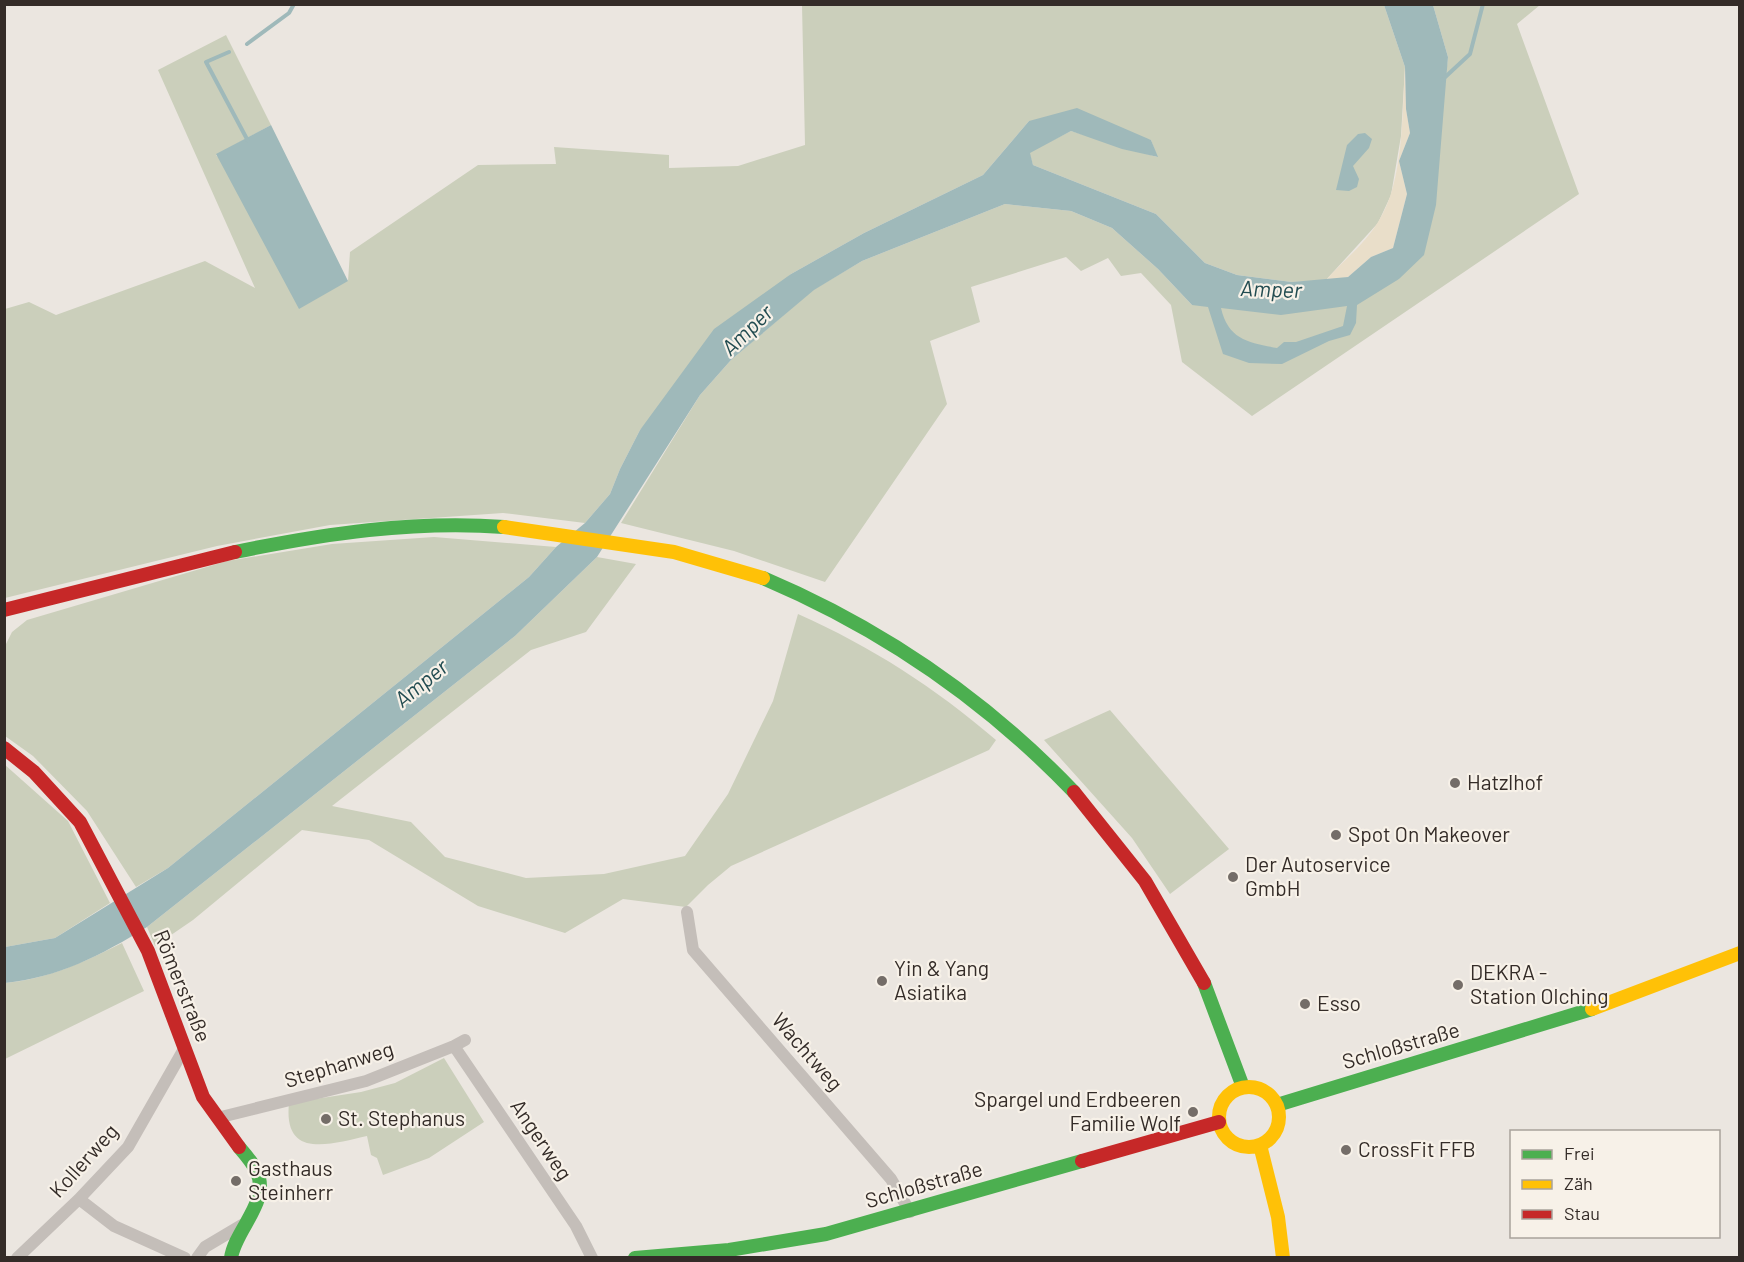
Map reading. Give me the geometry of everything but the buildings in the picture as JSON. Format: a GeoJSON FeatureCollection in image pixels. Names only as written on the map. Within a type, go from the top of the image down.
{"type":"FeatureCollection","features":[{"type":"Feature","properties":{"kind":"main road"},"geometry":{"type":"LineString","coordinates":[[4,610],[155,569],[292,540],[356,531],[442,525],[509,526],[626,542],[676,552],[762,577],[839,612],[924,662],[1009,727],[1043,760],[1121,847],[1172,926],[1211,998],[1243,1087]]}},
{"type":"Feature","properties":{"kind":"main road","name":"Römerstraße"},"geometry":{"type":"LineString","coordinates":[[4,748],[34,772],[80,822],[148,951],[203,1097],[221,1118],[257,1171],[261,1190],[255,1207],[242,1225],[233,1244],[231,1257]]}},
{"type":"Feature","properties":{"kind":"main road","name":"Schloßstraße"},"geometry":{"type":"LineString","coordinates":[[1277,1105],[1544,1026],[1684,978],[1740,953]]}},
{"type":"Feature","properties":{"kind":"main road"},"geometry":{"type":"LineString","coordinates":[[1243,1087],[1263,1090],[1277,1105],[1279,1114],[1275,1133],[1260,1145],[1251,1147],[1233,1143],[1226,1138],[1218,1122],[1218,1112],[1227,1096],[1243,1087]]}},
{"type":"Feature","properties":{"kind":"main road","name":"Schloßstraße"},"geometry":{"type":"LineString","coordinates":[[635,1257],[729,1250],[826,1234],[910,1212],[1218,1122]]}},
{"type":"Feature","properties":{"kind":"main road"},"geometry":{"type":"LineString","coordinates":[[1260,1145],[1278,1217],[1282,1257]]}},
{"type":"Feature","properties":{"kind":"street","name":"Wachtweg"},"geometry":{"type":"LineString","coordinates":[[687,912],[693,950],[891,1179],[910,1212]]}},
{"type":"Feature","properties":{"kind":"street","name":"Stephanweg"},"geometry":{"type":"LineString","coordinates":[[221,1118],[366,1081],[459,1043]]}},
{"type":"Feature","properties":{"kind":"street","name":"Angerweg"},"geometry":{"type":"LineString","coordinates":[[459,1043],[576,1226],[592,1257]]}},
{"type":"Feature","properties":{"kind":"street","name":"Kollerweg"},"geometry":{"type":"LineString","coordinates":[[17,1257],[79,1199],[128,1147],[184,1049]]}},
{"type":"Feature","properties":{"kind":"street"},"geometry":{"type":"LineString","coordinates":[[79,1199],[114,1227],[185,1257]]}},
{"type":"Feature","properties":{"kind":"street"},"geometry":{"type":"LineString","coordinates":[[197,1257],[205,1248],[242,1225]]}},
{"type":"Feature","properties":{"kind":"green space"},"geometry":{"type":"Polygon","coordinates":[[[802,5],[1384,5],[1405,67],[1401,136],[1391,195],[1378,223],[1325,281],[1292,282],[1237,275],[1205,263],[1156,214],[1033,165],[1029,152],[1071,131],[1157,157],[1151,140],[1029,121],[983,175],[864,233],[791,274],[640,430],[610,494],[585,523],[503,513],[330,525],[217,546],[5,598],[5,309],[29,302],[56,315],[205,261],[255,288],[158,70],[226,35],[271,125],[216,155],[348,281],[350,252],[478,165],[556,164],[554,147],[669,155],[669,168],[738,166],[805,145],[802,5]]]}},
{"type":"Feature","properties":{"kind":"green space"},"geometry":{"type":"Polygon","coordinates":[[[1433,5],[1540,5],[1517,24],[1579,194],[1252,416],[1182,362],[1171,305],[1141,273],[1121,276],[1108,258],[1081,271],[1066,257],[971,287],[980,322],[930,341],[947,404],[825,582],[734,551],[621,523],[700,395],[731,360],[813,290],[862,261],[1005,204],[1071,211],[1112,228],[1158,269],[1192,305],[1399,279],[1443,103],[1448,57],[1433,5]]]}},
{"type":"Feature","properties":{"kind":"green space"},"geometry":{"type":"Polygon","coordinates":[[[434,537],[556,547],[529,577],[168,868],[136,887],[87,811],[33,756],[5,736],[5,646],[12,632],[27,620],[227,561],[332,544],[434,537]]]}},
{"type":"Feature","properties":{"kind":"green space"},"geometry":{"type":"Polygon","coordinates":[[[597,557],[636,564],[586,632],[531,650],[332,806],[411,822],[445,857],[526,878],[604,874],[685,856],[728,794],[773,701],[798,614],[877,654],[926,686],[996,740],[989,750],[731,866],[686,907],[623,899],[565,933],[478,906],[369,840],[302,830],[193,920],[155,946],[147,927],[515,636],[597,557]]]}},
{"type":"Feature","properties":{"kind":"green space"},"geometry":{"type":"Polygon","coordinates":[[[1110,710],[1229,849],[1170,894],[1132,838],[1044,740],[1110,710]]]}},
{"type":"Feature","properties":{"kind":"green space"},"geometry":{"type":"Polygon","coordinates":[[[4,764],[68,821],[110,903],[55,938],[5,947],[4,764]]]}},
{"type":"Feature","properties":{"kind":"green space"},"geometry":{"type":"Polygon","coordinates":[[[122,943],[144,991],[5,1059],[5,983],[51,974],[122,943]]]}},
{"type":"Feature","properties":{"kind":"green space"},"geometry":{"type":"Polygon","coordinates":[[[444,1058],[484,1122],[429,1158],[383,1175],[377,1158],[371,1155],[367,1136],[339,1142],[312,1144],[302,1141],[294,1133],[289,1121],[289,1103],[361,1092],[395,1083],[444,1058]]]}},
{"type":"Feature","properties":{"kind":"sand"},"geometry":{"type":"Polygon","coordinates":[[[1405,67],[1406,109],[1410,133],[1399,161],[1407,194],[1393,248],[1371,257],[1348,277],[1325,281],[1367,238],[1387,206],[1393,188],[1400,147],[1405,67]]]}},
{"type":"Feature","properties":{"kind":"water","name":"Amper"},"geometry":{"type":"Polygon","coordinates":[[[1384,5],[1433,5],[1448,57],[1436,205],[1424,255],[1399,279],[1357,305],[1356,323],[1350,335],[1329,341],[1282,364],[1249,363],[1223,354],[1208,307],[1192,305],[1158,269],[1112,228],[1071,211],[1005,204],[862,261],[814,290],[731,360],[700,395],[597,557],[515,636],[147,927],[79,964],[43,976],[5,983],[5,947],[55,938],[168,868],[529,577],[556,547],[585,523],[610,494],[640,430],[714,329],[791,274],[864,233],[983,175],[1029,121],[1077,108],[1151,140],[1158,157],[1122,149],[1071,131],[1030,153],[1033,165],[1156,214],[1205,263],[1237,275],[1292,282],[1348,277],[1371,257],[1393,248],[1407,194],[1399,161],[1410,133],[1406,109],[1405,67],[1384,5]],[[1347,306],[1281,315],[1221,308],[1229,327],[1242,338],[1249,342],[1277,348],[1284,342],[1296,342],[1343,326],[1347,306]]]}},
{"type":"Feature","properties":{"kind":"water"},"geometry":{"type":"Polygon","coordinates":[[[271,125],[348,281],[299,309],[216,154],[271,125]]]}},
{"type":"Feature","properties":{"kind":"water"},"geometry":{"type":"Polygon","coordinates":[[[1365,133],[1372,139],[1369,148],[1353,166],[1359,179],[1357,187],[1349,191],[1336,190],[1347,145],[1358,134],[1365,133]]]}},
{"type":"Feature","properties":{"kind":"waterway"},"geometry":{"type":"LineString","coordinates":[[247,44],[289,13],[294,4]]}},
{"type":"Feature","properties":{"kind":"waterway"},"geometry":{"type":"LineString","coordinates":[[1442,80],[1470,54],[1483,4]]}},
{"type":"Feature","properties":{"kind":"waterway"},"geometry":{"type":"LineString","coordinates":[[229,52],[206,62],[248,141]]}},
{"type":"Feature","properties":{"kind":"traffic: fast"},"geometry":{"type":"LineString","coordinates":[[235,552],[369,530],[436,525],[504,527]]}},
{"type":"Feature","properties":{"kind":"traffic: fast"},"geometry":{"type":"LineString","coordinates":[[763,578],[849,619],[929,669],[1004,726],[1074,792]]}},
{"type":"Feature","properties":{"kind":"traffic: fast"},"geometry":{"type":"LineString","coordinates":[[1204,983],[1243,1087]]}},
{"type":"Feature","properties":{"kind":"traffic: fast"},"geometry":{"type":"LineString","coordinates":[[1277,1105],[1592,1009]]}},
{"type":"Feature","properties":{"kind":"traffic: fast"},"geometry":{"type":"LineString","coordinates":[[231,1258],[239,1236],[256,1204],[260,1181],[256,1170],[239,1147]]}},
{"type":"Feature","properties":{"kind":"traffic: fast"},"geometry":{"type":"LineString","coordinates":[[635,1258],[729,1250],[826,1234],[1082,1161]]}},
{"type":"Feature","properties":{"kind":"traffic: slow"},"geometry":{"type":"LineString","coordinates":[[504,527],[674,552],[763,578]]}},
{"type":"Feature","properties":{"kind":"traffic: slow"},"geometry":{"type":"LineString","coordinates":[[1592,1009],[1740,953]]}},
{"type":"Feature","properties":{"kind":"traffic: slow"},"geometry":{"type":"LineString","coordinates":[[1243,1087],[1255,1087],[1266,1092],[1274,1100],[1279,1117],[1277,1129],[1266,1142],[1255,1147],[1243,1147],[1232,1142],[1224,1134],[1219,1123],[1219,1111],[1224,1100],[1232,1092],[1243,1087]]}},
{"type":"Feature","properties":{"kind":"traffic: slow"},"geometry":{"type":"LineString","coordinates":[[1260,1145],[1278,1217],[1283,1258]]}},
{"type":"Feature","properties":{"kind":"traffic: jam"},"geometry":{"type":"LineString","coordinates":[[4,610],[235,552]]}},
{"type":"Feature","properties":{"kind":"traffic: jam"},"geometry":{"type":"LineString","coordinates":[[4,748],[34,772],[80,822],[148,951],[203,1097],[239,1147]]}},
{"type":"Feature","properties":{"kind":"traffic: jam"},"geometry":{"type":"LineString","coordinates":[[1074,792],[1145,881],[1204,983]]}},
{"type":"Feature","properties":{"kind":"traffic: jam"},"geometry":{"type":"LineString","coordinates":[[1082,1161],[1219,1122]]}},
{"type":"Feature","properties":{"kind":"place","name":"Hatzlhof"},"geometry":{"type":"Point","coordinates":[1455,783]}},
{"type":"Feature","properties":{"kind":"place","name":"Spot On Makeover"},"geometry":{"type":"Point","coordinates":[1336,835]}},
{"type":"Feature","properties":{"kind":"place","name":"Der Autoservice GmbH"},"geometry":{"type":"Point","coordinates":[1233,877]}},
{"type":"Feature","properties":{"kind":"place","name":"Yin & Yang Asiatika"},"geometry":{"type":"Point","coordinates":[882,981]}},
{"type":"Feature","properties":{"kind":"place","name":"DEKRA - Station Olching"},"geometry":{"type":"Point","coordinates":[1458,985]}},
{"type":"Feature","properties":{"kind":"place","name":"Esso"},"geometry":{"type":"Point","coordinates":[1305,1004]}},
{"type":"Feature","properties":{"kind":"place","name":"Spargel und Erdbeeren Familie Wolf"},"geometry":{"type":"Point","coordinates":[1193,1112]}},
{"type":"Feature","properties":{"kind":"place","name":"St. Stephanus"},"geometry":{"type":"Point","coordinates":[326,1119]}},
{"type":"Feature","properties":{"kind":"place","name":"CrossFit FFB"},"geometry":{"type":"Point","coordinates":[1346,1150]}},
{"type":"Feature","properties":{"kind":"place","name":"Gasthaus Steinherr"},"geometry":{"type":"Point","coordinates":[236,1181]}}]}
